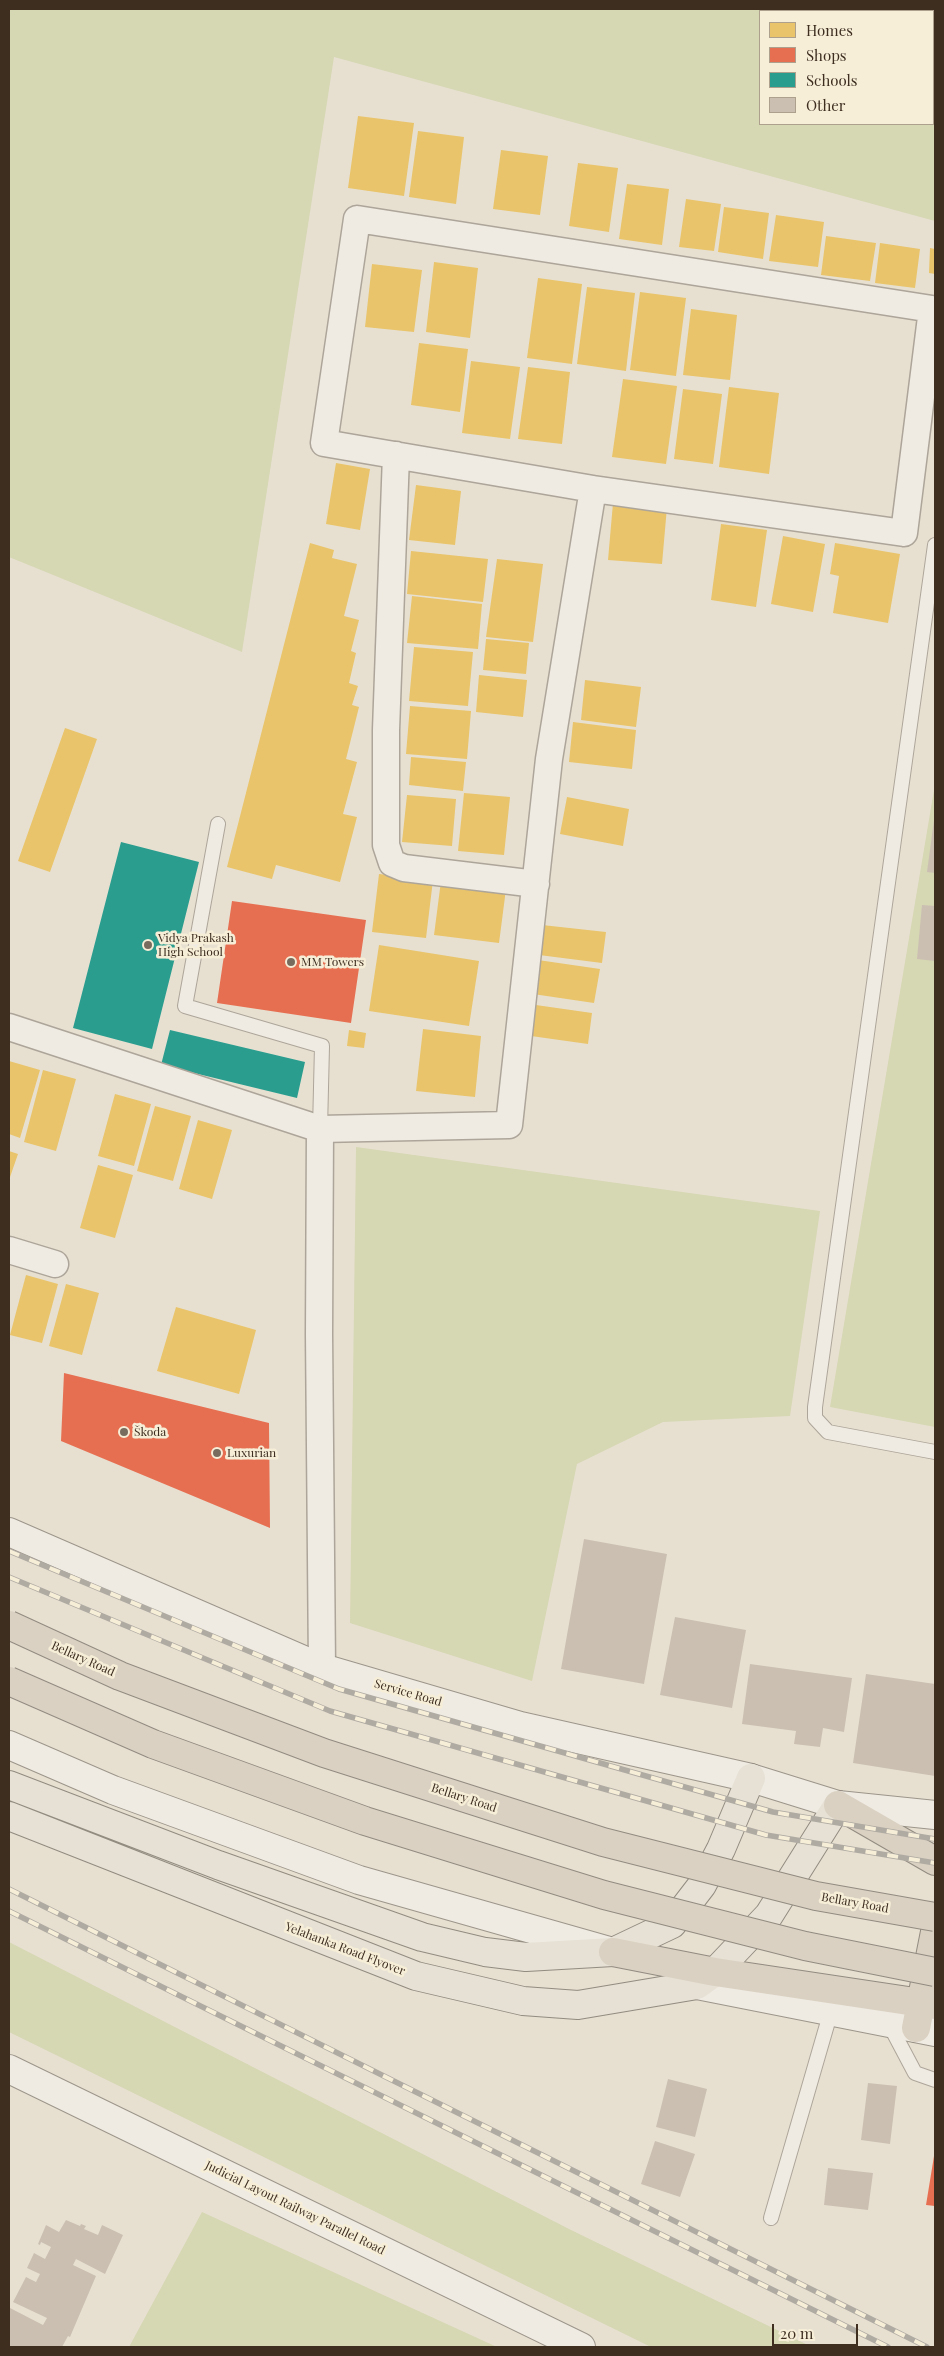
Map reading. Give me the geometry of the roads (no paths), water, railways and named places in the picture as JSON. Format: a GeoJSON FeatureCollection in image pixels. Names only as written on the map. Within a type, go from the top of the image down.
{"type":"FeatureCollection","features":[{"type":"Feature","properties":{"kind":"highway","name":"Bellary Road"},"geometry":{"type":"LineString","coordinates":[[9,1625],[120,1676],[324,1753],[603,1842],[816,1896],[935,1917]]}},
{"type":"Feature","properties":{"kind":"highway"},"geometry":{"type":"LineString","coordinates":[[9,1681],[153,1744],[365,1821],[622,1900],[805,1946],[935,1972]]}},
{"type":"Feature","properties":{"kind":"highway"},"geometry":{"type":"LineString","coordinates":[[838,1805],[935,1861]]}},
{"type":"Feature","properties":{"kind":"highway"},"geometry":{"type":"LineString","coordinates":[[613,1952],[706,1979],[926,2017],[935,1932]]}},
{"type":"Feature","properties":{"kind":"main road","name":"Service Road"},"geometry":{"type":"LineString","coordinates":[[9,1532],[322,1668],[520,1726],[751,1778],[838,1805],[935,1815]]}},
{"type":"Feature","properties":{"kind":"main road"},"geometry":{"type":"LineString","coordinates":[[9,1744],[113,1790],[359,1880],[613,1952]]}},
{"type":"Feature","properties":{"kind":"main road"},"geometry":{"type":"LineString","coordinates":[[9,1785],[218,1865],[422,1937],[485,1952],[526,1957],[613,1952],[672,1924],[702,1885],[721,1849],[751,1778]]}},
{"type":"Feature","properties":{"kind":"main road"},"geometry":{"type":"LineString","coordinates":[[706,1979],[769,1915],[838,1805]]}},
{"type":"Feature","properties":{"kind":"main road","name":"Yelahanka Road Flyover"},"geometry":{"type":"LineString","coordinates":[[9,1816],[416,1976],[523,2001],[578,2004],[706,1979]]}},
{"type":"Feature","properties":{"kind":"main road"},"geometry":{"type":"LineString","coordinates":[[706,1979],[831,2011],[888,2022],[926,2017]]}},
{"type":"Feature","properties":{"kind":"main road","name":"Judicial Layout Railway Parallel Road"},"geometry":{"type":"LineString","coordinates":[[9,2069],[581,2347]]}},
{"type":"Feature","properties":{"kind":"street"},"geometry":{"type":"LineString","coordinates":[[357,219],[932,309],[904,533],[593,489],[324,443],[357,219]]}},
{"type":"Feature","properties":{"kind":"street"},"geometry":{"type":"LineString","coordinates":[[396,456],[386,730],[386,845],[392,864],[404,868],[536,884]]}},
{"type":"Feature","properties":{"kind":"street"},"geometry":{"type":"LineString","coordinates":[[9,1027],[320,1129],[509,1126],[549,758],[593,489]]}},
{"type":"Feature","properties":{"kind":"street"},"geometry":{"type":"LineString","coordinates":[[320,1129],[319,1334],[322,1668]]}},
{"type":"Feature","properties":{"kind":"street"},"geometry":{"type":"LineString","coordinates":[[9,1250],[55,1264]]}},
{"type":"Feature","properties":{"kind":"lane"},"geometry":{"type":"LineString","coordinates":[[935,545],[815,1407],[815,1418],[828,1432],[935,1452]]}},
{"type":"Feature","properties":{"kind":"lane"},"geometry":{"type":"LineString","coordinates":[[218,824],[185,1006],[322,1046],[320,1129]]}},
{"type":"Feature","properties":{"kind":"lane"},"geometry":{"type":"LineString","coordinates":[[771,2218],[831,2011]]}},
{"type":"Feature","properties":{"kind":"lane"},"geometry":{"type":"LineString","coordinates":[[888,2022],[915,2073],[935,2080]]}},
{"type":"Feature","properties":{"kind":"railway"},"geometry":{"type":"LineString","coordinates":[[9,1551],[339,1689],[773,1812],[935,1839]]}},
{"type":"Feature","properties":{"kind":"railway"},"geometry":{"type":"LineString","coordinates":[[9,1577],[330,1711],[766,1835],[935,1863]]}},
{"type":"Feature","properties":{"kind":"railway"},"geometry":{"type":"LineString","coordinates":[[9,1889],[927,2347]]}},
{"type":"Feature","properties":{"kind":"railway"},"geometry":{"type":"LineString","coordinates":[[9,1911],[888,2347]]}},
{"type":"Feature","properties":{"kind":"place","name":"Vidya Prakash High School"},"geometry":{"type":"Point","coordinates":[148,945]}},
{"type":"Feature","properties":{"kind":"place","name":"MM Towers"},"geometry":{"type":"Point","coordinates":[291,962]}},
{"type":"Feature","properties":{"kind":"place","name":"Škoda"},"geometry":{"type":"Point","coordinates":[124,1432]}},
{"type":"Feature","properties":{"kind":"place","name":"Luxurian"},"geometry":{"type":"Point","coordinates":[217,1453]}}]}
